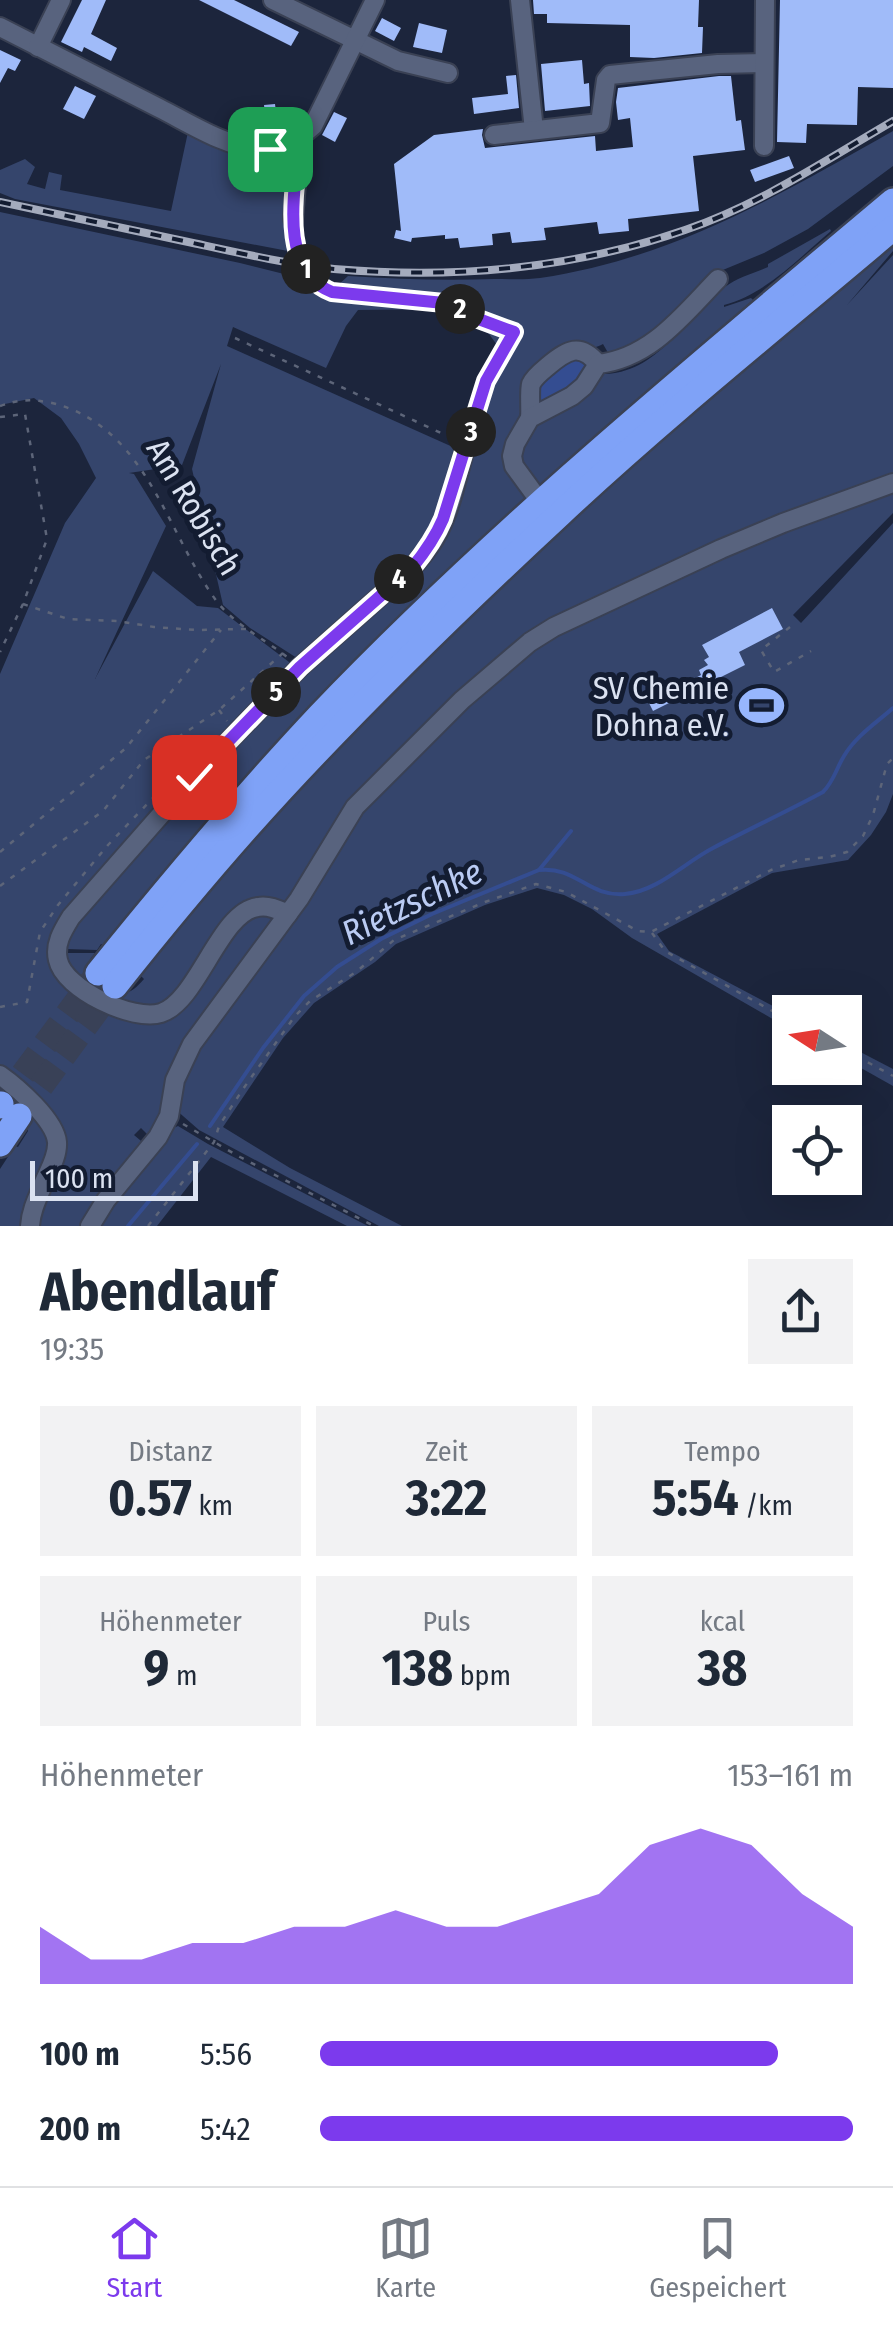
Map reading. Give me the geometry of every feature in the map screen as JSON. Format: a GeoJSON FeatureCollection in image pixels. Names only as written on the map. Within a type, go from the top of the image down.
{"type":"FeatureCollection","features":[{"type":"Feature","properties":{"kind":"highway"},"geometry":{"type":"LineString","coordinates":[[893,201],[541,503],[426,611],[320,716],[174,879],[106,980],[336,730],[439,629],[563,511],[893,228]]}},
{"type":"Feature","properties":{"kind":"highway"},"geometry":{"type":"LineString","coordinates":[[0,1144],[7,1109]]}},
{"type":"Feature","properties":{"kind":"street"},"geometry":{"type":"LineString","coordinates":[[38,46],[61,0]]}},
{"type":"Feature","properties":{"kind":"street"},"geometry":{"type":"LineString","coordinates":[[273,0],[398,62],[448,73]]}},
{"type":"Feature","properties":{"kind":"street"},"geometry":{"type":"LineString","coordinates":[[0,28],[213,135],[240,145],[270,149],[300,138],[313,126],[375,0]]}},
{"type":"Feature","properties":{"kind":"street"},"geometry":{"type":"LineString","coordinates":[[520,0],[534,130]]}},
{"type":"Feature","properties":{"kind":"street"},"geometry":{"type":"LineString","coordinates":[[764,146],[765,0]]}},
{"type":"Feature","properties":{"kind":"street"},"geometry":{"type":"LineString","coordinates":[[494,134],[600,123],[610,74],[764,63]]}},
{"type":"Feature","properties":{"kind":"street"},"geometry":{"type":"LineString","coordinates":[[293,218],[300,138]]}},
{"type":"Feature","properties":{"kind":"street"},"geometry":{"type":"LineString","coordinates":[[530,418],[572,396],[584,386],[598,364],[629,357],[651,345],[718,279]]}},
{"type":"Feature","properties":{"kind":"street"},"geometry":{"type":"LineString","coordinates":[[541,503],[517,471],[512,456],[530,418],[530,385],[562,354],[579,351],[598,364]]}},
{"type":"Feature","properties":{"kind":"street"},"geometry":{"type":"LineString","coordinates":[[288,914],[265,907],[248,910],[224,935],[181,998],[168,1010],[149,1016],[118,1008],[90,993],[66,975],[57,958],[60,935],[71,917],[194,777],[300,667],[426,552],[443,519],[464,452]]}},
{"type":"Feature","properties":{"kind":"street"},"geometry":{"type":"LineString","coordinates":[[90,1226],[158,1137],[169,1116],[175,1080],[192,1044],[288,914],[356,807],[462,700],[530,642],[554,628],[783,523],[893,484]]}},
{"type":"Feature","properties":{"kind":"street"},"geometry":{"type":"LineString","coordinates":[[0,1075],[40,1112],[57,1139],[56,1154],[30,1226]]}},
{"type":"Feature","properties":{"kind":"path"},"geometry":{"type":"LineString","coordinates":[[293,218],[294,242],[309,276],[319,287],[332,292],[454,304],[465,314],[514,332],[486,381],[464,452]]}},
{"type":"Feature","properties":{"kind":"path"},"geometry":{"type":"LineString","coordinates":[[236,338],[455,440],[464,452]]}},
{"type":"Feature","properties":{"kind":"path","name":"Am Robisch"},"geometry":{"type":"LineString","coordinates":[[0,406],[18,399],[60,405],[98,423],[118,440],[170,518],[212,596],[225,612],[300,667]]}},
{"type":"Feature","properties":{"kind":"path"},"geometry":{"type":"LineString","coordinates":[[0,417],[25,414],[46,539],[23,604],[0,652]]}},
{"type":"Feature","properties":{"kind":"path"},"geometry":{"type":"LineString","coordinates":[[23,604],[68,619],[196,630],[247,629]]}},
{"type":"Feature","properties":{"kind":"path"},"geometry":{"type":"LineString","coordinates":[[790,628],[762,650],[774,672],[811,651]]}},
{"type":"Feature","properties":{"kind":"path"},"geometry":{"type":"LineString","coordinates":[[0,852],[126,748],[221,630]]}},
{"type":"Feature","properties":{"kind":"path"},"geometry":{"type":"LineString","coordinates":[[0,886],[103,811],[144,760],[220,710],[283,653]]}},
{"type":"Feature","properties":{"kind":"path"},"geometry":{"type":"LineString","coordinates":[[148,1226],[214,1142],[235,1101],[295,1016],[310,1000],[356,972],[394,940],[536,884],[566,892],[638,932],[652,932],[771,870],[799,860],[847,852],[863,836],[874,815],[893,758]]}},
{"type":"Feature","properties":{"kind":"path"},"geometry":{"type":"LineString","coordinates":[[652,932],[665,952],[772,1011]]}},
{"type":"Feature","properties":{"kind":"path"},"geometry":{"type":"LineString","coordinates":[[862,1059],[893,1076]]}},
{"type":"Feature","properties":{"kind":"path"},"geometry":{"type":"LineString","coordinates":[[169,1116],[374,1226]]}},
{"type":"Feature","properties":{"kind":"shaded area"},"geometry":{"type":"Polygon","coordinates":[[[893,131],[893,166],[808,229],[718,272],[680,315],[640,347],[611,358],[603,344],[568,349],[538,368],[528,384],[526,416],[509,452],[511,466],[527,492],[525,499],[306,714],[202,827],[103,945],[97,950],[67,949],[66,953],[95,953],[88,966],[93,975],[105,980],[114,992],[135,989],[171,937],[235,862],[413,670],[649,453],[893,246],[893,251],[847,305],[893,255],[893,478],[753,530],[526,639],[353,805],[294,900],[282,906],[258,902],[243,908],[176,999],[160,1008],[143,1009],[116,1002],[65,968],[60,956],[64,936],[198,780],[309,663],[414,569],[433,546],[449,516],[463,474],[473,437],[466,433],[481,381],[497,345],[489,334],[448,309],[358,310],[326,368],[233,327],[227,346],[455,448],[458,456],[441,514],[420,552],[409,566],[300,660],[250,628],[223,605],[192,469],[221,364],[182,465],[129,473],[134,474],[166,526],[95,679],[153,571],[197,606],[218,608],[289,662],[291,668],[289,675],[193,776],[65,924],[55,946],[55,964],[75,990],[104,1007],[136,1018],[162,1017],[180,1003],[242,917],[259,910],[271,911],[278,921],[190,1043],[177,1067],[166,1114],[152,1139],[141,1128],[134,1135],[147,1146],[88,1226],[35,1226],[39,1203],[61,1146],[60,1135],[50,1118],[0,1073],[0,674],[65,523],[96,478],[61,418],[34,398],[0,405],[0,212],[336,287],[348,276],[534,279],[589,269],[680,240],[766,201],[893,131]]]}},
{"type":"Feature","properties":{"kind":"shaded area"},"geometry":{"type":"Polygon","coordinates":[[[188,132],[296,148],[288,251],[0,193],[0,170],[25,159],[35,167],[27,184],[45,189],[49,172],[62,175],[60,190],[171,211],[188,132]]]}},
{"type":"Feature","properties":{"kind":"shaded area"},"geometry":{"type":"Polygon","coordinates":[[[830,229],[768,284],[724,305],[753,300],[541,484],[536,485],[522,473],[517,444],[524,432],[597,374],[618,372],[653,356],[729,284],[768,267],[830,229]]]}},
{"type":"Feature","properties":{"kind":"shaded area"},"geometry":{"type":"Polygon","coordinates":[[[893,489],[893,513],[793,615],[801,623],[893,523],[893,794],[886,812],[848,860],[772,873],[657,934],[669,951],[772,1005],[772,1019],[632,938],[592,909],[564,895],[537,888],[485,905],[396,944],[314,1003],[283,1038],[223,1127],[290,1168],[402,1226],[379,1226],[199,1130],[175,1109],[181,1069],[359,809],[532,645],[723,551],[893,489]]]}},
{"type":"Feature","properties":{"kind":"shaded area"},"geometry":{"type":"Polygon","coordinates":[[[862,1053],[893,1069],[893,1086],[862,1069],[862,1053]]]}},
{"type":"Feature","properties":{"kind":"shaded area"},"geometry":{"type":"Polygon","coordinates":[[[0,1081],[49,1130],[53,1139],[26,1226],[0,1226],[0,1169],[28,1131],[28,1124],[0,1099],[0,1081]]]}},
{"type":"Feature","properties":{"kind":"shaded area"},"geometry":{"type":"Polygon","coordinates":[[[178,1126],[368,1226],[347,1226],[211,1157],[157,1226],[95,1226],[166,1131],[178,1126]]]}},
{"type":"Feature","properties":{"kind":"water"},"geometry":{"type":"Polygon","coordinates":[[[568,356],[584,360],[587,366],[583,379],[544,404],[537,401],[535,386],[568,356]]]}},
{"type":"Feature","properties":{"kind":"building"},"geometry":{"type":"Polygon","coordinates":[[[82,0],[106,0],[91,34],[117,48],[111,61],[84,47],[82,52],[61,42],[82,0]]]}},
{"type":"Feature","properties":{"kind":"building"},"geometry":{"type":"Polygon","coordinates":[[[199,0],[234,0],[299,32],[291,46],[199,0]]]}},
{"type":"Feature","properties":{"kind":"building"},"geometry":{"type":"Polygon","coordinates":[[[533,0],[699,0],[702,53],[630,57],[630,25],[547,23],[547,14],[534,14],[533,0]]]}},
{"type":"Feature","properties":{"kind":"building"},"geometry":{"type":"Polygon","coordinates":[[[780,0],[893,0],[893,88],[858,87],[857,125],[807,124],[806,143],[777,142],[780,0]]]}},
{"type":"Feature","properties":{"kind":"building"},"geometry":{"type":"Polygon","coordinates":[[[382,18],[401,28],[394,41],[375,31],[382,18]]]}},
{"type":"Feature","properties":{"kind":"building"},"geometry":{"type":"Polygon","coordinates":[[[419,23],[447,30],[442,53],[413,47],[419,23]]]}},
{"type":"Feature","properties":{"kind":"building"},"geometry":{"type":"Polygon","coordinates":[[[0,50],[21,60],[15,71],[8,68],[0,83],[0,50]]]}},
{"type":"Feature","properties":{"kind":"building"},"geometry":{"type":"Polygon","coordinates":[[[582,60],[590,106],[545,111],[541,64],[582,60]]]}},
{"type":"Feature","properties":{"kind":"building"},"geometry":{"type":"Polygon","coordinates":[[[516,75],[519,108],[474,114],[472,98],[508,94],[506,76],[516,75]]]}},
{"type":"Feature","properties":{"kind":"building"},"geometry":{"type":"Polygon","coordinates":[[[731,76],[736,121],[741,120],[745,150],[693,156],[699,211],[628,219],[629,231],[599,234],[597,222],[544,228],[546,240],[512,243],[510,232],[492,234],[493,245],[460,248],[458,238],[445,239],[445,235],[412,238],[411,242],[394,238],[396,230],[401,231],[394,164],[434,135],[483,129],[485,148],[595,136],[596,151],[633,147],[630,118],[618,120],[618,88],[731,76]]]}},
{"type":"Feature","properties":{"kind":"building"},"geometry":{"type":"Polygon","coordinates":[[[75,86],[96,96],[84,119],[63,109],[75,86]]]}},
{"type":"Feature","properties":{"kind":"building"},"geometry":{"type":"Polygon","coordinates":[[[275,104],[278,128],[252,132],[250,115],[265,114],[264,105],[275,104]]]}},
{"type":"Feature","properties":{"kind":"building"},"geometry":{"type":"Polygon","coordinates":[[[334,112],[347,118],[335,142],[322,135],[334,112]]]}},
{"type":"Feature","properties":{"kind":"building"},"geometry":{"type":"Polygon","coordinates":[[[789,156],[794,168],[755,182],[750,170],[789,156]]]}},
{"type":"Feature","properties":{"kind":"building"},"geometry":{"type":"Polygon","coordinates":[[[772,608],[783,629],[739,652],[745,665],[653,711],[649,703],[701,675],[699,670],[708,665],[704,660],[709,657],[702,645],[772,608]]]}},
{"type":"Feature","properties":{"kind":"waterway"},"geometry":{"type":"LineString","coordinates":[[539,870],[563,872],[612,894],[649,888],[713,848],[823,792],[854,742],[893,708]]}},
{"type":"Feature","properties":{"kind":"waterway","name":"Rietzschke"},"geometry":{"type":"LineString","coordinates":[[210,1126],[304,996],[337,967],[381,939],[432,914],[539,870],[571,831]]}},
{"type":"Feature","properties":{"kind":"waterway","name":"Rietzschke"},"geometry":{"type":"LineString","coordinates":[[128,1226],[197,1144]]}},
{"type":"Feature","properties":{"kind":"tunnel"},"geometry":{"type":"LineString","coordinates":[[1,1104],[98,973]]}},
{"type":"Feature","properties":{"kind":"tunnel"},"geometry":{"type":"LineString","coordinates":[[19,1116],[115,986]]}},
{"type":"Feature","properties":{"kind":"railway"},"geometry":{"type":"LineString","coordinates":[[0,202],[316,267],[423,273],[512,268],[600,254],[712,220],[792,181],[893,121]]}},
{"type":"Feature","properties":{"kind":"place","name":"SV Chemie Dohna e.V."},"geometry":{"type":"Point","coordinates":[762,706]}},
{"type":"Feature","properties":{"kind":"route"},"geometry":{"type":"LineString","coordinates":[[194,777],[300,667],[426,552],[443,519],[486,381],[514,332],[465,314],[454,304],[332,292],[319,287],[309,276],[292,233],[300,138],[270,149]]}}]}
